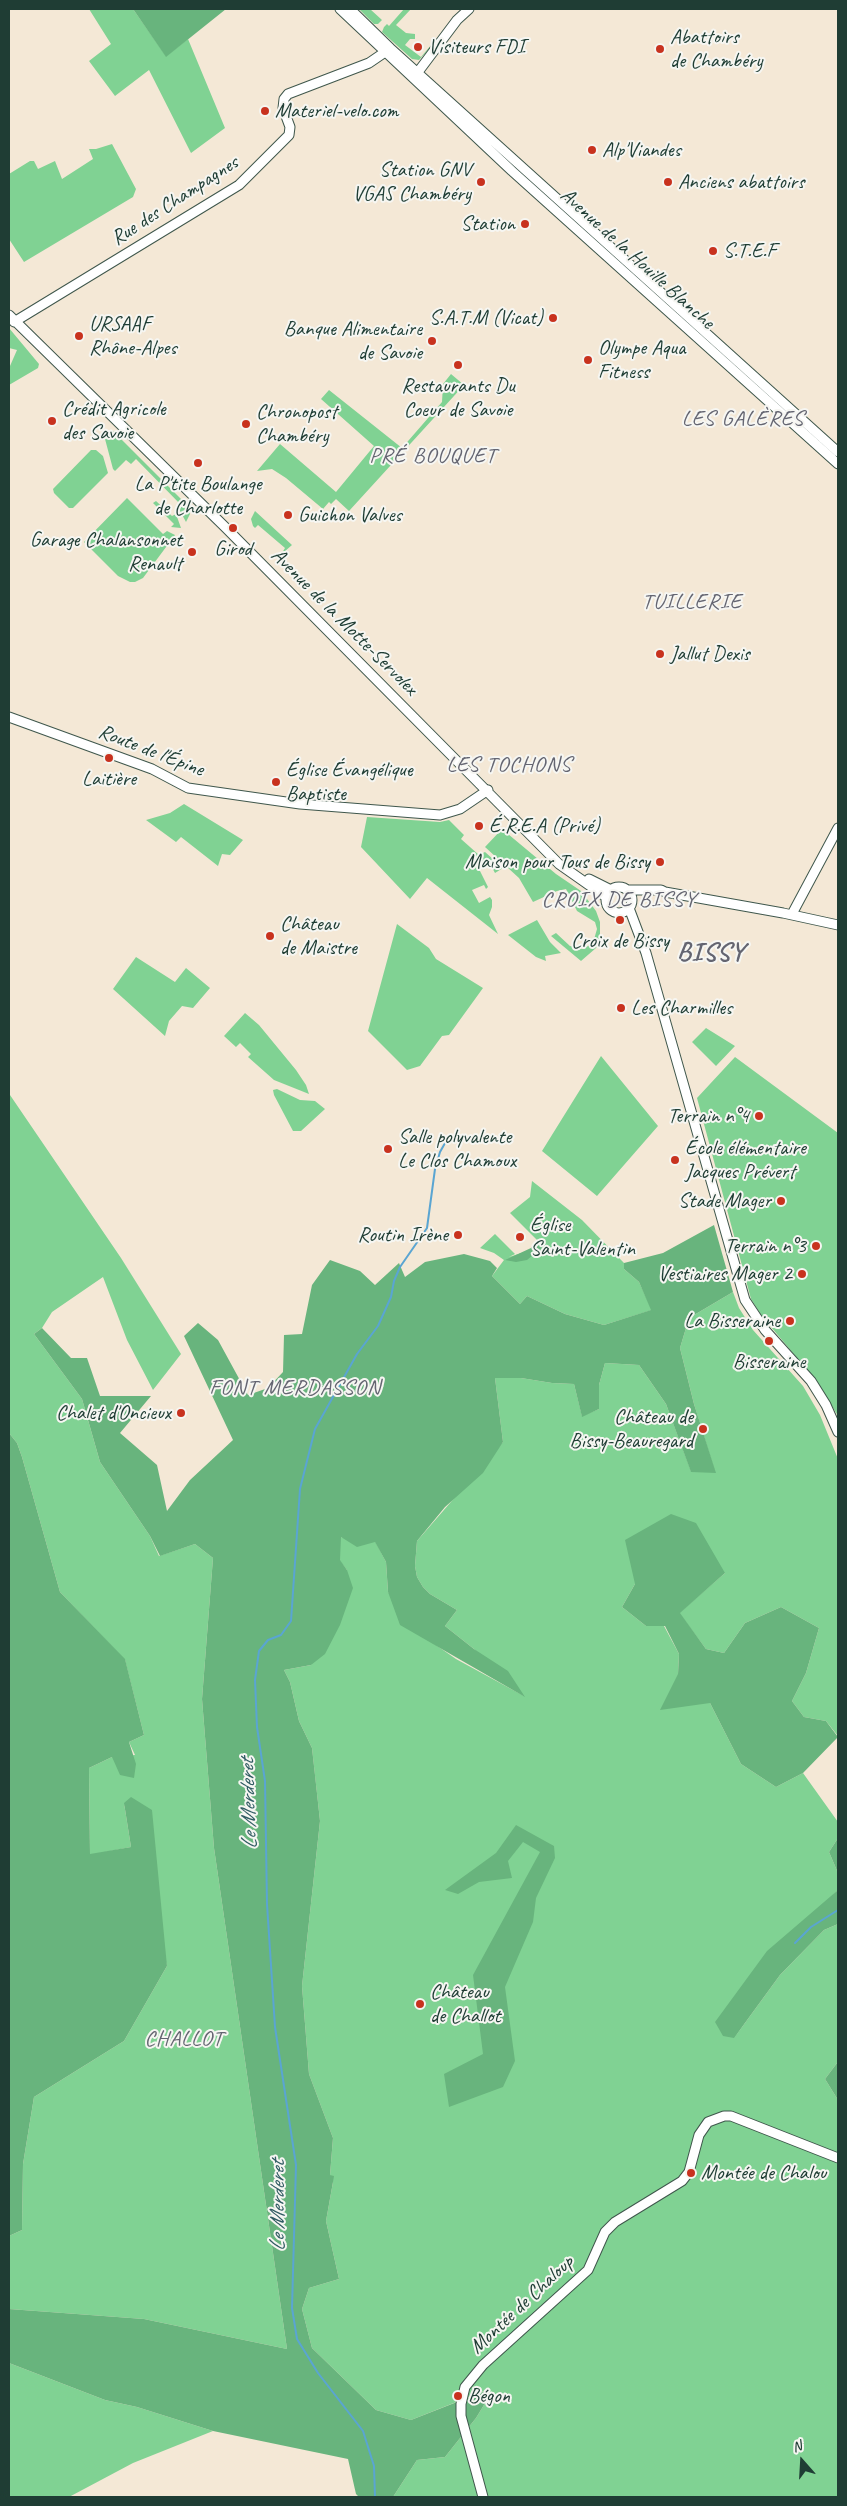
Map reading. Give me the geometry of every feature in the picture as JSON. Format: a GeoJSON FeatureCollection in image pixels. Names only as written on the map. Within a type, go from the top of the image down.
{"type":"FeatureCollection","features":[{"type":"Feature","properties":{"kind":"main road"},"geometry":{"type":"LineString","coordinates":[[340,9],[416,76],[457,20],[469,9]]}},
{"type":"Feature","properties":{"kind":"main road"},"geometry":{"type":"LineString","coordinates":[[350,9],[387,50]]}},
{"type":"Feature","properties":{"kind":"main road","name":"Rue des Champagnes"},"geometry":{"type":"LineString","coordinates":[[12,319],[239,185],[289,134],[290,127],[282,108],[284,99],[288,94],[369,63],[387,50]]}},
{"type":"Feature","properties":{"kind":"main road","name":"Avenue de la Houille Blanche"},"geometry":{"type":"LineString","coordinates":[[416,76],[512,155],[838,452]]}},
{"type":"Feature","properties":{"kind":"main road","name":"Avenue de la Houille Blanche"},"geometry":{"type":"LineString","coordinates":[[416,76],[512,171],[838,464]]}},
{"type":"Feature","properties":{"kind":"main road","name":"Avenue de la Motte-Servolex"},"geometry":{"type":"LineString","coordinates":[[12,319],[85,388],[488,790],[559,864],[609,894]]}},
{"type":"Feature","properties":{"kind":"main road","name":"Route de l'Épine"},"geometry":{"type":"LineString","coordinates":[[9,717],[152,769],[188,788],[300,804],[440,815],[460,809],[488,790]]}},
{"type":"Feature","properties":{"kind":"main road"},"geometry":{"type":"LineString","coordinates":[[792,914],[838,828]]}},
{"type":"Feature","properties":{"kind":"main road"},"geometry":{"type":"LineString","coordinates":[[636,928],[620,913],[610,910],[609,894],[619,887],[627,890],[661,890],[792,914],[838,925]]}},
{"type":"Feature","properties":{"kind":"main road"},"geometry":{"type":"LineString","coordinates":[[627,890],[636,928],[646,953],[745,1300],[765,1330],[811,1382],[826,1405],[838,1432]]}},
{"type":"Feature","properties":{"kind":"main road"},"geometry":{"type":"LineString","coordinates":[[620,913],[643,895],[665,892]]}},
{"type":"Feature","properties":{"kind":"main road","name":"Montée de Chaloup"},"geometry":{"type":"LineString","coordinates":[[483,2497],[461,2416],[461,2400],[465,2387],[477,2372],[588,2270],[599,2243],[610,2227],[650,2199],[682,2181],[689,2172],[700,2135],[708,2122],[724,2116],[731,2116],[838,2158]]}},
{"type":"Feature","properties":{"kind":"green space"},"geometry":{"type":"Polygon","coordinates":[[[89,9],[133,9],[166,56],[188,39],[225,128],[191,153],[149,70],[115,96],[89,61],[111,44],[89,9]]]}},
{"type":"Feature","properties":{"kind":"green space"},"geometry":{"type":"Polygon","coordinates":[[[133,9],[226,9],[166,57],[133,9]]]}},
{"type":"Feature","properties":{"kind":"green space"},"geometry":{"type":"Polygon","coordinates":[[[359,9],[370,9],[382,20],[378,24],[374,24],[359,9]]]}},
{"type":"Feature","properties":{"kind":"green space"},"geometry":{"type":"Polygon","coordinates":[[[404,9],[411,9],[396,25],[406,33],[415,34],[415,39],[410,39],[405,45],[421,57],[432,44],[419,60],[412,59],[382,32],[384,27],[387,24],[389,26],[404,9]]]}},
{"type":"Feature","properties":{"kind":"green space"},"geometry":{"type":"Polygon","coordinates":[[[112,144],[136,189],[133,197],[24,262],[9,239],[9,174],[30,161],[34,161],[38,169],[55,161],[62,179],[93,159],[89,149],[112,144]]]}},
{"type":"Feature","properties":{"kind":"green space"},"geometry":{"type":"Polygon","coordinates":[[[9,328],[39,364],[38,368],[9,385],[10,366],[17,350],[9,348],[9,328]]]}},
{"type":"Feature","properties":{"kind":"green space"},"geometry":{"type":"Polygon","coordinates":[[[451,374],[464,385],[349,511],[336,499],[331,504],[329,502],[323,509],[286,478],[272,469],[257,471],[280,444],[336,492],[374,446],[321,399],[329,390],[402,448],[442,402],[443,384],[451,374]]]}},
{"type":"Feature","properties":{"kind":"green space"},"geometry":{"type":"Polygon","coordinates":[[[112,430],[188,506],[190,514],[186,522],[179,509],[182,506],[136,459],[131,464],[126,460],[115,471],[113,469],[105,439],[112,430]]]}},
{"type":"Feature","properties":{"kind":"green space"},"geometry":{"type":"Polygon","coordinates":[[[91,450],[96,450],[103,456],[108,473],[73,508],[69,508],[54,493],[53,489],[91,450]]]}},
{"type":"Feature","properties":{"kind":"green space"},"geometry":{"type":"Polygon","coordinates":[[[127,498],[163,534],[167,531],[175,535],[143,578],[135,582],[130,582],[118,576],[84,542],[127,498]]]}},
{"type":"Feature","properties":{"kind":"green space"},"geometry":{"type":"Polygon","coordinates":[[[156,501],[172,516],[176,514],[181,528],[171,527],[174,524],[153,503],[156,501]]]}},
{"type":"Feature","properties":{"kind":"green space"},"geometry":{"type":"Polygon","coordinates":[[[255,511],[292,545],[282,553],[285,548],[258,525],[255,528],[253,526],[251,519],[255,511]]]}},
{"type":"Feature","properties":{"kind":"green space"},"geometry":{"type":"Polygon","coordinates":[[[184,804],[243,840],[230,855],[222,854],[218,866],[181,837],[176,842],[146,820],[170,813],[184,804]]]}},
{"type":"Feature","properties":{"kind":"green space"},"geometry":{"type":"Polygon","coordinates":[[[367,817],[440,822],[449,820],[464,835],[461,839],[479,855],[485,852],[503,868],[495,873],[490,864],[479,869],[488,887],[486,889],[484,885],[472,890],[479,903],[490,897],[492,900],[489,915],[498,934],[427,878],[410,899],[361,847],[367,817]]]}},
{"type":"Feature","properties":{"kind":"green space"},"geometry":{"type":"Polygon","coordinates":[[[502,829],[556,874],[581,891],[596,911],[600,922],[600,941],[596,948],[581,961],[551,936],[556,933],[570,946],[583,949],[593,943],[597,929],[595,922],[577,911],[566,889],[533,902],[519,878],[485,847],[502,829]]]}},
{"type":"Feature","properties":{"kind":"green space"},"geometry":{"type":"Polygon","coordinates":[[[537,920],[550,942],[561,953],[545,956],[546,961],[536,957],[508,935],[537,920]]]}},
{"type":"Feature","properties":{"kind":"green space"},"geometry":{"type":"Polygon","coordinates":[[[397,924],[429,948],[436,959],[483,988],[449,1035],[442,1036],[420,1066],[407,1070],[368,1031],[397,924]]]}},
{"type":"Feature","properties":{"kind":"green space"},"geometry":{"type":"Polygon","coordinates":[[[136,957],[175,982],[186,968],[210,988],[193,1008],[182,1006],[169,1021],[165,1036],[113,989],[136,957]]]}},
{"type":"Feature","properties":{"kind":"green space"},"geometry":{"type":"Polygon","coordinates":[[[245,1013],[259,1025],[296,1070],[306,1085],[309,1094],[274,1080],[248,1057],[251,1054],[240,1043],[236,1047],[224,1036],[245,1013]]]}},
{"type":"Feature","properties":{"kind":"green space"},"geometry":{"type":"Polygon","coordinates":[[[706,1028],[735,1046],[716,1066],[692,1042],[706,1028]]]}},
{"type":"Feature","properties":{"kind":"green space"},"geometry":{"type":"Polygon","coordinates":[[[601,1056],[658,1126],[597,1196],[542,1151],[601,1056]]]}},
{"type":"Feature","properties":{"kind":"green space","name":"Stade Mager"},"geometry":{"type":"Polygon","coordinates":[[[735,1057],[838,1133],[838,1416],[818,1383],[761,1315],[751,1299],[697,1098],[735,1057]]]}},
{"type":"Feature","properties":{"kind":"green space"},"geometry":{"type":"Polygon","coordinates":[[[277,1089],[300,1100],[315,1101],[325,1109],[301,1131],[293,1131],[274,1095],[273,1090],[277,1089]]]}},
{"type":"Feature","properties":{"kind":"green space"},"geometry":{"type":"Polygon","coordinates":[[[10,1095],[121,1258],[181,1354],[153,1390],[127,1340],[103,1277],[52,1312],[42,1328],[34,1334],[82,1399],[100,1462],[150,1536],[159,1556],[195,1544],[213,1558],[202,1699],[214,1848],[287,2349],[144,2319],[9,2309],[9,2236],[22,2230],[23,2164],[34,2097],[124,2041],[167,1966],[124,1803],[131,1847],[90,1855],[89,1768],[112,1757],[135,1755],[129,1742],[144,1735],[125,1660],[60,1592],[22,1457],[17,1443],[9,1433],[10,1095]]]}},
{"type":"Feature","properties":{"kind":"green space"},"geometry":{"type":"Polygon","coordinates":[[[532,1181],[582,1220],[624,1263],[624,1269],[639,1282],[652,1310],[604,1325],[565,1314],[527,1296],[520,1304],[492,1276],[504,1260],[494,1253],[480,1248],[495,1234],[515,1254],[509,1257],[543,1246],[510,1213],[530,1197],[532,1181]]]}},
{"type":"Feature","properties":{"kind":"green space"},"geometry":{"type":"Polygon","coordinates":[[[714,1225],[733,1292],[689,1318],[680,1348],[694,1404],[716,1473],[691,1472],[666,1404],[639,1365],[605,1363],[599,1385],[599,1409],[582,1417],[574,1384],[521,1378],[495,1378],[503,1442],[483,1473],[445,1507],[417,1541],[415,1566],[417,1577],[430,1594],[457,1610],[445,1626],[474,1649],[508,1671],[525,1697],[400,1625],[388,1592],[386,1562],[375,1542],[357,1547],[341,1537],[340,1560],[347,1570],[353,1588],[340,1625],[325,1654],[311,1665],[284,1670],[290,1682],[299,1721],[312,1748],[320,1821],[302,1986],[309,2074],[333,2138],[330,2175],[334,2176],[326,2221],[339,2279],[309,2288],[302,2309],[312,2348],[376,2410],[411,2420],[490,2389],[487,2400],[476,2418],[445,2457],[417,2460],[393,2497],[359,2497],[356,2494],[348,2459],[213,2431],[137,2407],[105,2400],[9,2363],[9,2309],[144,2319],[287,2349],[214,1848],[202,1699],[213,1558],[195,1544],[160,1556],[150,1536],[100,1462],[82,1399],[34,1334],[42,1328],[71,1358],[87,1358],[100,1396],[151,1396],[120,1433],[157,1465],[167,1511],[190,1480],[233,1440],[184,1336],[198,1323],[218,1340],[248,1395],[268,1388],[283,1372],[284,1335],[302,1334],[312,1285],[330,1260],[360,1271],[375,1285],[399,1263],[405,1277],[425,1262],[464,1254],[490,1261],[497,1268],[492,1276],[520,1304],[527,1296],[565,1314],[604,1325],[651,1310],[639,1282],[624,1269],[624,1263],[663,1253],[714,1225]]]}},
{"type":"Feature","properties":{"kind":"green space"},"geometry":{"type":"Polygon","coordinates":[[[538,1239],[544,1246],[527,1260],[516,1262],[505,1260],[531,1248],[538,1239]]]}},
{"type":"Feature","properties":{"kind":"green space"},"geometry":{"type":"Polygon","coordinates":[[[733,1292],[739,1308],[753,1330],[803,1386],[820,1415],[838,1459],[838,1736],[826,1721],[804,1717],[792,1701],[806,1673],[819,1628],[781,1607],[745,1623],[724,1653],[706,1649],[679,1613],[725,1573],[635,1584],[622,1607],[646,1626],[664,1626],[679,1654],[678,1674],[710,1703],[741,1764],[776,1787],[803,1773],[838,1822],[838,1838],[829,1852],[838,1873],[838,1890],[830,1898],[734,2038],[780,1975],[824,1930],[838,1924],[837,2063],[825,2079],[838,2100],[838,2497],[393,2497],[417,2460],[445,2457],[476,2418],[487,2400],[489,2389],[411,2420],[376,2410],[312,2348],[302,2309],[309,2288],[339,2279],[326,2221],[333,2182],[330,2175],[333,2138],[309,2074],[302,1986],[320,1821],[312,1748],[299,1721],[290,1682],[284,1670],[311,1665],[347,1570],[339,1560],[340,1537],[375,1541],[386,1562],[388,1592],[433,1643],[456,1659],[524,1696],[474,1649],[445,1626],[457,1610],[430,1594],[423,1587],[417,1577],[415,1566],[417,1541],[503,1442],[495,1378],[521,1378],[574,1384],[582,1416],[599,1409],[599,1385],[605,1363],[639,1365],[666,1404],[691,1471],[715,1472],[694,1404],[680,1348],[689,1318],[733,1292]]]}},
{"type":"Feature","properties":{"kind":"green space"},"geometry":{"type":"Polygon","coordinates":[[[9,1433],[17,1443],[22,1457],[60,1592],[125,1659],[144,1735],[129,1742],[136,1764],[134,1778],[120,1775],[112,1757],[89,1768],[90,1854],[131,1847],[124,1803],[131,1797],[152,1810],[167,1966],[124,2041],[34,2097],[23,2164],[22,2230],[9,2236],[9,1433]]]}},
{"type":"Feature","properties":{"kind":"green space"},"geometry":{"type":"Polygon","coordinates":[[[671,1514],[696,1523],[725,1573],[680,1613],[706,1649],[724,1653],[745,1623],[781,1607],[819,1628],[806,1673],[792,1701],[804,1717],[826,1721],[838,1737],[803,1773],[776,1787],[741,1764],[710,1703],[660,1710],[678,1674],[679,1654],[665,1626],[646,1626],[622,1607],[635,1584],[625,1540],[671,1514]]]}},
{"type":"Feature","properties":{"kind":"green space"},"geometry":{"type":"Polygon","coordinates":[[[516,1825],[554,1846],[555,1858],[536,1898],[533,1922],[505,1987],[515,2061],[503,2087],[449,2107],[444,2074],[483,2054],[473,1975],[540,1852],[523,1842],[508,1861],[512,1878],[479,1882],[458,1894],[445,1890],[496,1853],[516,1825]]]}},
{"type":"Feature","properties":{"kind":"green space"},"geometry":{"type":"Polygon","coordinates":[[[838,1838],[838,1873],[829,1852],[838,1838]]]}},
{"type":"Feature","properties":{"kind":"green space"},"geometry":{"type":"Polygon","coordinates":[[[838,1890],[838,1924],[824,1930],[780,1975],[734,2038],[723,2036],[715,2022],[767,1951],[838,1890]]]}},
{"type":"Feature","properties":{"kind":"green space"},"geometry":{"type":"Polygon","coordinates":[[[838,2043],[838,2100],[825,2079],[837,2063],[838,2043]]]}},
{"type":"Feature","properties":{"kind":"green space"},"geometry":{"type":"Polygon","coordinates":[[[9,2363],[105,2400],[137,2407],[213,2431],[133,2463],[69,2497],[9,2497],[9,2363]]]}},
{"type":"Feature","properties":{"kind":"waterway","name":"Le Merderet"},"geometry":{"type":"LineString","coordinates":[[375,2497],[374,2466],[363,2431],[318,2373],[297,2339],[292,2308],[296,2165],[275,2027],[267,1904],[265,1781],[257,1727],[255,1680],[259,1651],[268,1640],[281,1635],[291,1621],[300,1489],[315,1429],[357,1354],[378,1326],[391,1297],[394,1281],[400,1267],[427,1228],[435,1169],[440,1152],[449,1136]]}},
{"type":"Feature","properties":{"kind":"waterway"},"geometry":{"type":"LineString","coordinates":[[795,1943],[811,1927],[838,1910]]}},
{"type":"Feature","properties":{"kind":"place","name":"Visiteurs FDI"},"geometry":{"type":"Point","coordinates":[418,47]}},
{"type":"Feature","properties":{"kind":"place","name":"Abattoirs de Chambéry"},"geometry":{"type":"Point","coordinates":[660,49]}},
{"type":"Feature","properties":{"kind":"place","name":"Materiel-velo.com"},"geometry":{"type":"Point","coordinates":[265,111]}},
{"type":"Feature","properties":{"kind":"place","name":"Alp'Viandes"},"geometry":{"type":"Point","coordinates":[592,150]}},
{"type":"Feature","properties":{"kind":"place","name":"Station GNV VGAS Chambéry"},"geometry":{"type":"Point","coordinates":[481,182]}},
{"type":"Feature","properties":{"kind":"place","name":"Anciens abattoirs"},"geometry":{"type":"Point","coordinates":[668,182]}},
{"type":"Feature","properties":{"kind":"place","name":"Station"},"geometry":{"type":"Point","coordinates":[525,224]}},
{"type":"Feature","properties":{"kind":"place","name":"S.T.E.F"},"geometry":{"type":"Point","coordinates":[713,251]}},
{"type":"Feature","properties":{"kind":"place","name":"S.A.T.M (Vicat)"},"geometry":{"type":"Point","coordinates":[553,318]}},
{"type":"Feature","properties":{"kind":"place","name":"URSAAF Rhône-Alpes"},"geometry":{"type":"Point","coordinates":[79,336]}},
{"type":"Feature","properties":{"kind":"place","name":"Banque Alimentaire de Savoie"},"geometry":{"type":"Point","coordinates":[432,341]}},
{"type":"Feature","properties":{"kind":"place","name":"Olympe Aqua Fitness"},"geometry":{"type":"Point","coordinates":[588,360]}},
{"type":"Feature","properties":{"kind":"place","name":"Restaurants Du Coeur de Savoie"},"geometry":{"type":"Point","coordinates":[458,365]}},
{"type":"Feature","properties":{"kind":"place","name":"Crédit Agricole des Savoie"},"geometry":{"type":"Point","coordinates":[52,421]}},
{"type":"Feature","properties":{"kind":"place","name":"Chronopost Chambéry"},"geometry":{"type":"Point","coordinates":[246,424]}},
{"type":"Feature","properties":{"kind":"place","name":"La P'tite Boulange de Charlotte"},"geometry":{"type":"Point","coordinates":[198,463]}},
{"type":"Feature","properties":{"kind":"place","name":"Guichon Valves"},"geometry":{"type":"Point","coordinates":[288,515]}},
{"type":"Feature","properties":{"kind":"place","name":"Girod"},"geometry":{"type":"Point","coordinates":[233,528]}},
{"type":"Feature","properties":{"kind":"place","name":"Garage Chalansonnet Renault"},"geometry":{"type":"Point","coordinates":[192,552]}},
{"type":"Feature","properties":{"kind":"place","name":"Jallut Dexis"},"geometry":{"type":"Point","coordinates":[660,654]}},
{"type":"Feature","properties":{"kind":"place","name":"Laitière"},"geometry":{"type":"Point","coordinates":[109,758]}},
{"type":"Feature","properties":{"kind":"place","name":"Église Évangélique Baptiste"},"geometry":{"type":"Point","coordinates":[276,782]}},
{"type":"Feature","properties":{"kind":"place","name":"É.R.E.A (Privé)"},"geometry":{"type":"Point","coordinates":[479,826]}},
{"type":"Feature","properties":{"kind":"place","name":"Maison pour Tous de Bissy"},"geometry":{"type":"Point","coordinates":[660,862]}},
{"type":"Feature","properties":{"kind":"place","name":"Croix de Bissy"},"geometry":{"type":"Point","coordinates":[620,920]}},
{"type":"Feature","properties":{"kind":"place","name":"Château de Maistre"},"geometry":{"type":"Point","coordinates":[270,936]}},
{"type":"Feature","properties":{"kind":"place","name":"Les Charmilles"},"geometry":{"type":"Point","coordinates":[621,1008]}},
{"type":"Feature","properties":{"kind":"place","name":"Terrain n°4"},"geometry":{"type":"Point","coordinates":[759,1116]}},
{"type":"Feature","properties":{"kind":"place","name":"Salle polyvalente Le Clos Chamoux"},"geometry":{"type":"Point","coordinates":[388,1149]}},
{"type":"Feature","properties":{"kind":"place","name":"École élémentaire Jacques Prévert"},"geometry":{"type":"Point","coordinates":[675,1160]}},
{"type":"Feature","properties":{"kind":"place","name":"Stade Mager"},"geometry":{"type":"Point","coordinates":[781,1201]}},
{"type":"Feature","properties":{"kind":"place","name":"Routin Irène"},"geometry":{"type":"Point","coordinates":[458,1235]}},
{"type":"Feature","properties":{"kind":"place","name":"Église Saint-Valentin"},"geometry":{"type":"Point","coordinates":[520,1237]}},
{"type":"Feature","properties":{"kind":"place","name":"Terrain n°3"},"geometry":{"type":"Point","coordinates":[816,1246]}},
{"type":"Feature","properties":{"kind":"place","name":"Vestiaires Mager 2"},"geometry":{"type":"Point","coordinates":[802,1274]}},
{"type":"Feature","properties":{"kind":"place","name":"La Bisseraine"},"geometry":{"type":"Point","coordinates":[790,1321]}},
{"type":"Feature","properties":{"kind":"place","name":"Bisseraine"},"geometry":{"type":"Point","coordinates":[769,1341]}},
{"type":"Feature","properties":{"kind":"place","name":"Chalet d'Oncieux"},"geometry":{"type":"Point","coordinates":[181,1413]}},
{"type":"Feature","properties":{"kind":"place","name":"Château de Bissy-Beauregard"},"geometry":{"type":"Point","coordinates":[703,1429]}},
{"type":"Feature","properties":{"kind":"place","name":"Château de Challot"},"geometry":{"type":"Point","coordinates":[420,2004]}},
{"type":"Feature","properties":{"kind":"place","name":"Montée de Chalou"},"geometry":{"type":"Point","coordinates":[691,2173]}},
{"type":"Feature","properties":{"kind":"place","name":"Bégon"},"geometry":{"type":"Point","coordinates":[458,2396]}},
{"type":"Feature","properties":{"kind":"district","name":"LES GALÈRES"},"geometry":{"type":"Point","coordinates":[743,419]}},
{"type":"Feature","properties":{"kind":"district","name":"PRÉ BOUQUET"},"geometry":{"type":"Point","coordinates":[433,456]}},
{"type":"Feature","properties":{"kind":"district","name":"TUILLERIE"},"geometry":{"type":"Point","coordinates":[692,602]}},
{"type":"Feature","properties":{"kind":"district","name":"LES TOCHONS"},"geometry":{"type":"Point","coordinates":[509,765]}},
{"type":"Feature","properties":{"kind":"district","name":"CROIX DE BISSY"},"geometry":{"type":"Point","coordinates":[619,900]}},
{"type":"Feature","properties":{"kind":"district","name":"BISSY"},"geometry":{"type":"Point","coordinates":[711,953]}},
{"type":"Feature","properties":{"kind":"district","name":"FONT MERDASSON"},"geometry":{"type":"Point","coordinates":[295,1388]}},
{"type":"Feature","properties":{"kind":"district","name":"CHALLOT"},"geometry":{"type":"Point","coordinates":[184,2039]}}]}
